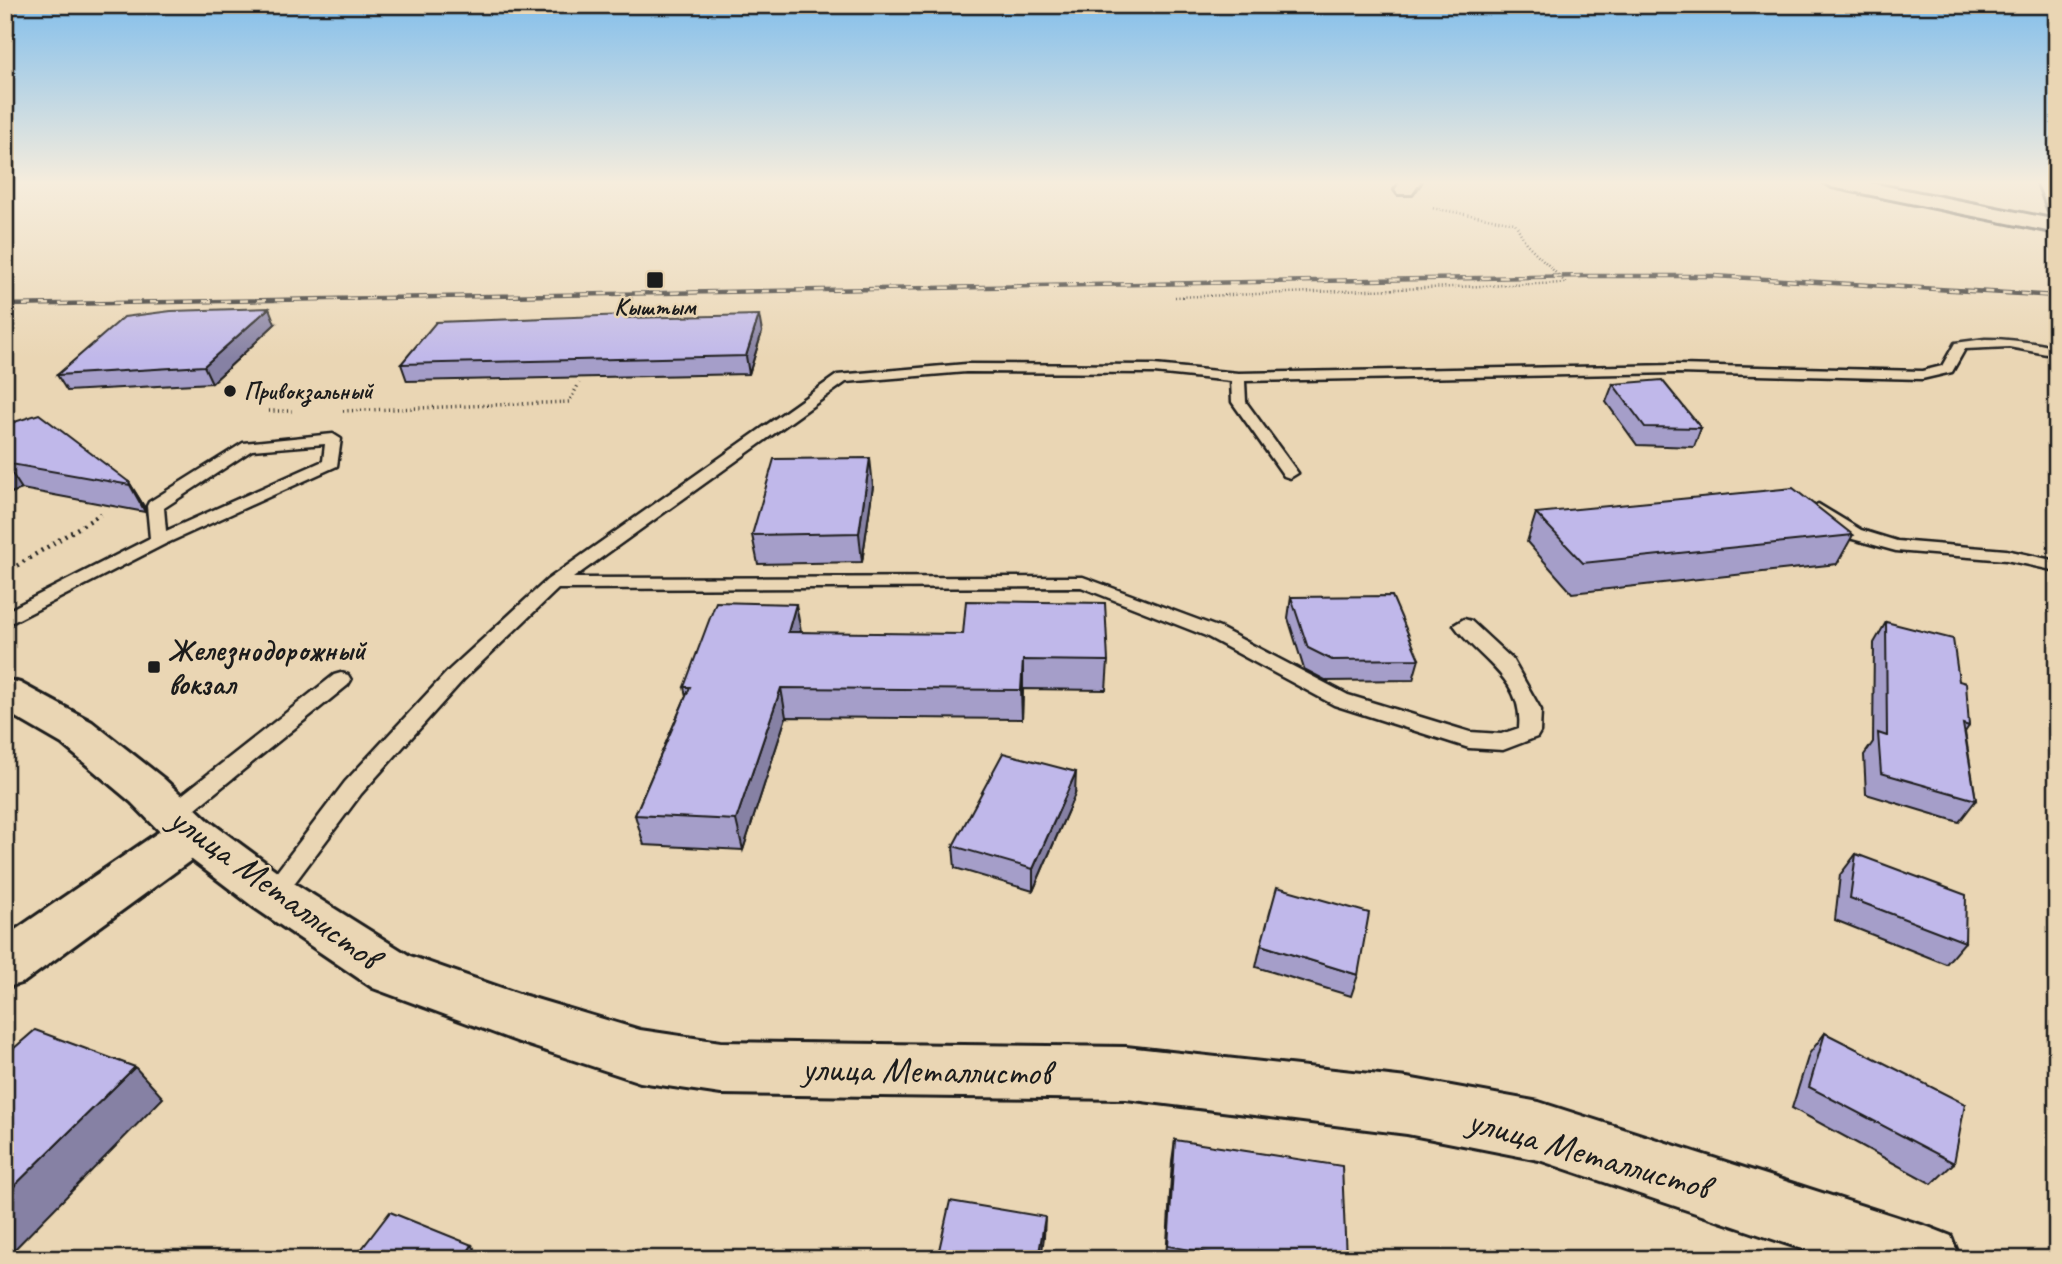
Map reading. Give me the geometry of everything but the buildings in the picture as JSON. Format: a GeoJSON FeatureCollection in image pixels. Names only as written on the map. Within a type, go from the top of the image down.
{"type":"FeatureCollection","features":[{"type":"Feature","properties":{"kind":"main road","name":"улица Металлистов"},"geometry":{"type":"LineString","coordinates":[[5,694],[77,733],[147,790],[182,824],[272,894],[392,972],[519,1018],[640,1056],[720,1068],[1126,1073],[1407,1106],[1539,1131],[1928,1259]]}},
{"type":"Feature","properties":{"kind":"main road"},"geometry":{"type":"LineString","coordinates":[[5,966],[182,824]]}},
{"type":"Feature","properties":{"kind":"lane"},"geometry":{"type":"LineString","coordinates":[[272,894],[362,778],[456,675],[553,584],[842,378],[966,368],[1154,369],[1238,377],[1677,369],[1922,374],[1947,369],[1960,346],[1995,341],[2027,343],[2057,352]]}},
{"type":"Feature","properties":{"kind":"lane"},"geometry":{"type":"LineString","coordinates":[[1238,377],[1239,402],[1290,473]]}},
{"type":"Feature","properties":{"kind":"lane"},"geometry":{"type":"LineString","coordinates":[[5,620],[159,540],[331,463],[333,439],[248,446],[155,506],[159,540]]}},
{"type":"Feature","properties":{"kind":"lane"},"geometry":{"type":"LineString","coordinates":[[1802,499],[1855,534],[1896,546],[2006,555],[2057,566]]}},
{"type":"Feature","properties":{"kind":"lane"},"geometry":{"type":"LineString","coordinates":[[553,584],[1083,582],[1213,632],[1341,700],[1469,740],[1503,742],[1528,732],[1531,710],[1505,664],[1464,625]]}},
{"type":"Feature","properties":{"kind":"lane"},"geometry":{"type":"LineString","coordinates":[[182,824],[341,680]]}},
{"type":"Feature","properties":{"kind":"path"},"geometry":{"type":"LineString","coordinates":[[1175,297],[1566,284],[1524,240]]}},
{"type":"Feature","properties":{"kind":"path"},"geometry":{"type":"LineString","coordinates":[[627,308],[632,297]]}},
{"type":"Feature","properties":{"kind":"path"},"geometry":{"type":"LineString","coordinates":[[335,411],[569,402],[579,383]]}},
{"type":"Feature","properties":{"kind":"path"},"geometry":{"type":"LineString","coordinates":[[269,411],[295,411]]}},
{"type":"Feature","properties":{"kind":"path"},"geometry":{"type":"LineString","coordinates":[[5,573],[101,514]]}},
{"type":"Feature","properties":{"kind":"railway"},"geometry":{"type":"LineString","coordinates":[[5,305],[1586,276],[1713,276],[2057,296]]}},
{"type":"Feature","properties":{"kind":"place","name":"Кыштым"},"geometry":{"type":"Point","coordinates":[655,280]}},
{"type":"Feature","properties":{"kind":"place","name":"Привокзальный"},"geometry":{"type":"Point","coordinates":[230,391]}},
{"type":"Feature","properties":{"kind":"place","name":"Железнодорожный вокзал"},"geometry":{"type":"Point","coordinates":[154,667]}}]}
